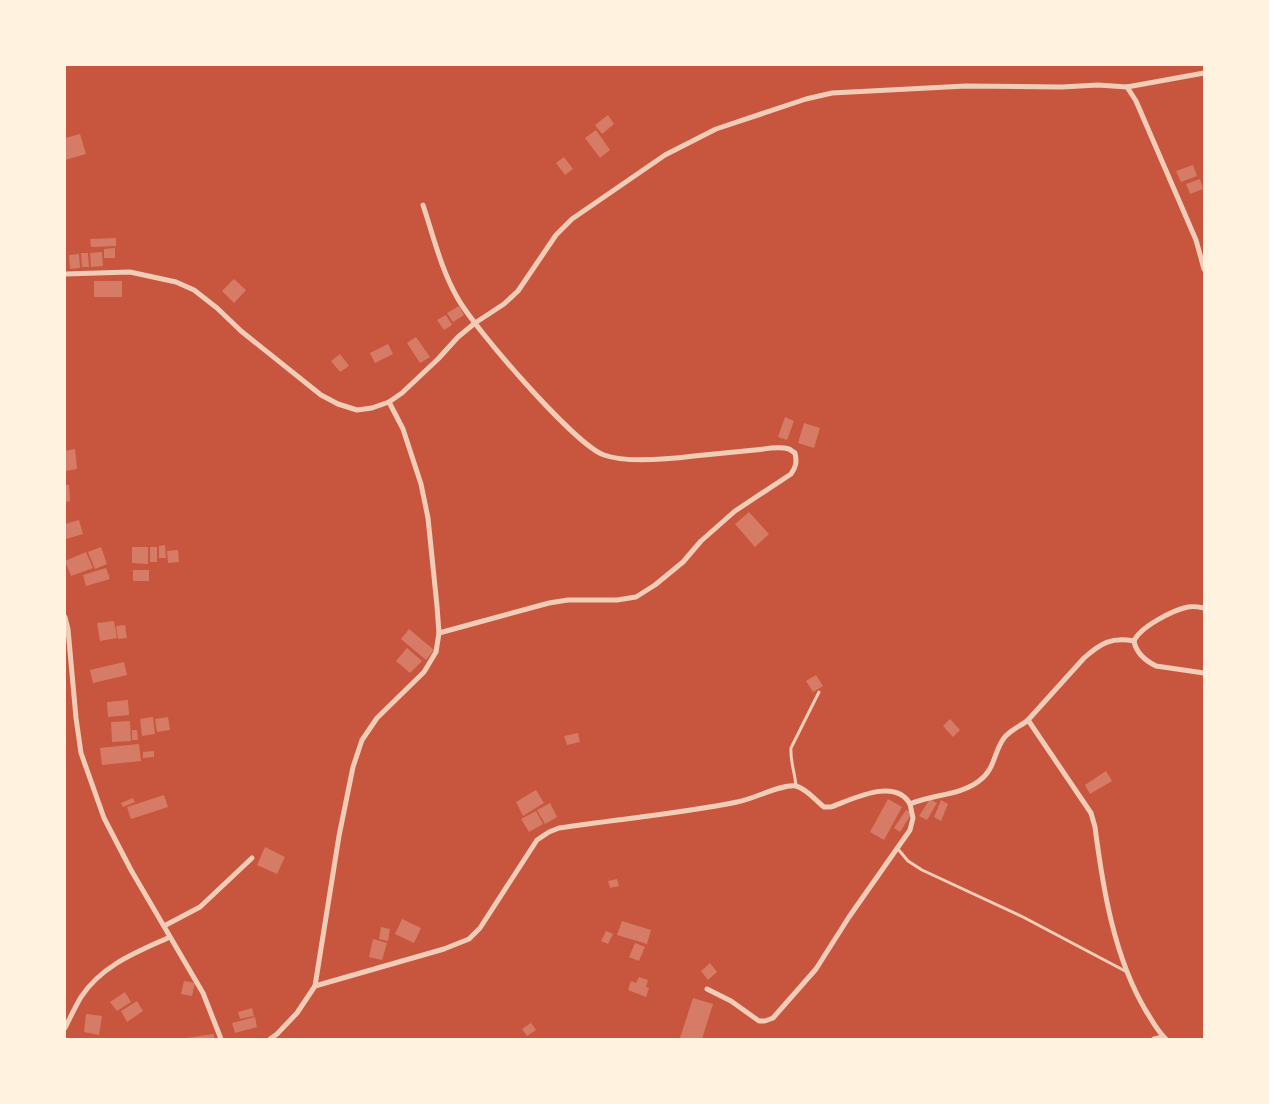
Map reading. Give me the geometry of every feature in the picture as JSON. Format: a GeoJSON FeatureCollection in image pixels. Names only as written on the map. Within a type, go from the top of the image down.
{"type":"FeatureCollection","features":[{"type":"Feature","properties":{"kind":"street"},"geometry":{"type":"LineString","coordinates":[[65,274],[130,272],[176,282],[202,296],[297,377],[330,400],[357,410],[372,408],[389,402],[402,393],[458,337],[504,304],[518,291],[556,235],[572,219],[665,155],[722,127],[806,99],[832,93],[966,86],[1062,87],[1098,85],[1127,87],[1204,73]]}},
{"type":"Feature","properties":{"kind":"street"},"geometry":{"type":"LineString","coordinates":[[1127,87],[1136,102],[1196,240],[1204,269]]}},
{"type":"Feature","properties":{"kind":"street"},"geometry":{"type":"LineString","coordinates":[[423,205],[457,298],[475,323],[555,414],[589,447],[616,459],[694,456],[771,448],[789,449],[795,454],[797,460],[791,474],[735,511],[706,536],[683,562],[655,585],[636,597],[617,600],[568,600],[549,603],[438,633]]}},
{"type":"Feature","properties":{"kind":"street"},"geometry":{"type":"LineString","coordinates":[[270,1039],[278,1034],[297,1012],[315,986],[338,844],[353,767],[362,740],[377,718],[424,672],[436,652],[438,633],[428,518],[421,484],[403,429],[389,402]]}},
{"type":"Feature","properties":{"kind":"street"},"geometry":{"type":"LineString","coordinates":[[1204,608],[1188,607],[1170,614],[1146,628],[1138,634],[1134,641],[1135,648],[1140,654],[1156,666],[1204,674]]}},
{"type":"Feature","properties":{"kind":"street"},"geometry":{"type":"LineString","coordinates":[[65,617],[68,629],[81,753],[89,778],[104,818],[131,870],[203,993],[221,1039]]}},
{"type":"Feature","properties":{"kind":"street"},"geometry":{"type":"LineString","coordinates":[[910,804],[928,798],[943,796],[978,782],[992,766],[1004,738],[1009,732],[1028,720],[1084,658],[1094,649],[1109,641],[1122,639],[1134,641]]}},
{"type":"Feature","properties":{"kind":"street"},"geometry":{"type":"LineString","coordinates":[[1028,720],[1091,813],[1113,926],[1127,972],[1144,1007],[1164,1038],[1154,1039]]}},
{"type":"Feature","properties":{"kind":"street"},"geometry":{"type":"LineString","coordinates":[[315,986],[444,949],[469,938],[480,928],[537,840],[558,828],[714,807],[745,801],[778,789],[796,786],[808,793],[824,807],[831,807],[882,791],[890,791],[907,798],[913,814],[912,824],[898,849],[811,974],[773,1018],[759,1021],[731,1001],[706,989]]}},
{"type":"Feature","properties":{"kind":"street"},"geometry":{"type":"LineString","coordinates":[[164,926],[200,907],[252,858]]}},
{"type":"Feature","properties":{"kind":"street"},"geometry":{"type":"LineString","coordinates":[[65,1028],[81,997],[99,976],[122,959],[170,936]]}},
{"type":"Feature","properties":{"kind":"lane"},"geometry":{"type":"LineString","coordinates":[[796,786],[795,772],[790,756],[791,748],[819,692]]}},
{"type":"Feature","properties":{"kind":"lane"},"geometry":{"type":"LineString","coordinates":[[898,849],[908,861],[922,870],[1023,918],[1127,972]]}},
{"type":"Feature","properties":{"kind":"building"},"geometry":{"type":"Polygon","coordinates":[[[608,115],[614,124],[602,134],[595,125],[608,115]]]}},
{"type":"Feature","properties":{"kind":"building"},"geometry":{"type":"Polygon","coordinates":[[[596,130],[610,150],[600,158],[585,138],[596,130]]]}},
{"type":"Feature","properties":{"kind":"building"},"geometry":{"type":"Polygon","coordinates":[[[80,134],[86,154],[65,160],[65,138],[80,134]]]}},
{"type":"Feature","properties":{"kind":"building"},"geometry":{"type":"Polygon","coordinates":[[[564,157],[573,169],[565,175],[556,163],[564,157]]]}},
{"type":"Feature","properties":{"kind":"building"},"geometry":{"type":"Polygon","coordinates":[[[1193,165],[1197,176],[1181,182],[1176,171],[1193,165]]]}},
{"type":"Feature","properties":{"kind":"building"},"geometry":{"type":"Polygon","coordinates":[[[1200,179],[1203,189],[1190,194],[1186,184],[1200,179]]]}},
{"type":"Feature","properties":{"kind":"building"},"geometry":{"type":"Polygon","coordinates":[[[116,238],[116,246],[91,247],[90,239],[116,238]]]}},
{"type":"Feature","properties":{"kind":"building"},"geometry":{"type":"Polygon","coordinates":[[[115,248],[115,258],[104,258],[104,249],[115,248]]]}},
{"type":"Feature","properties":{"kind":"building"},"geometry":{"type":"Polygon","coordinates":[[[102,252],[103,266],[91,267],[90,253],[102,252]]]}},
{"type":"Feature","properties":{"kind":"building"},"geometry":{"type":"Polygon","coordinates":[[[81,253],[88,253],[89,267],[82,267],[81,253]]]}},
{"type":"Feature","properties":{"kind":"building"},"geometry":{"type":"Polygon","coordinates":[[[79,254],[80,268],[70,269],[69,255],[79,254]]]}},
{"type":"Feature","properties":{"kind":"building"},"geometry":{"type":"Polygon","coordinates":[[[234,279],[246,290],[234,303],[222,291],[234,279]]]}},
{"type":"Feature","properties":{"kind":"building"},"geometry":{"type":"Polygon","coordinates":[[[94,281],[122,281],[122,297],[94,297],[94,281]]]}},
{"type":"Feature","properties":{"kind":"building"},"geometry":{"type":"Polygon","coordinates":[[[459,306],[464,315],[453,322],[447,313],[459,306]]]}},
{"type":"Feature","properties":{"kind":"building"},"geometry":{"type":"Polygon","coordinates":[[[446,315],[452,325],[444,330],[437,320],[446,315]]]}},
{"type":"Feature","properties":{"kind":"building"},"geometry":{"type":"Polygon","coordinates":[[[416,337],[430,357],[420,363],[407,343],[416,337]]]}},
{"type":"Feature","properties":{"kind":"building"},"geometry":{"type":"Polygon","coordinates":[[[388,344],[393,354],[375,363],[370,353],[388,344]]]}},
{"type":"Feature","properties":{"kind":"building"},"geometry":{"type":"Polygon","coordinates":[[[340,354],[349,366],[340,372],[331,361],[340,354]]]}},
{"type":"Feature","properties":{"kind":"building"},"geometry":{"type":"Polygon","coordinates":[[[785,417],[794,421],[787,440],[778,437],[785,417]]]}},
{"type":"Feature","properties":{"kind":"building"},"geometry":{"type":"Polygon","coordinates":[[[804,423],[820,428],[814,448],[798,443],[804,423]]]}},
{"type":"Feature","properties":{"kind":"building"},"geometry":{"type":"Polygon","coordinates":[[[75,449],[77,469],[65,471],[65,451],[75,449]]]}},
{"type":"Feature","properties":{"kind":"building"},"geometry":{"type":"Polygon","coordinates":[[[65,485],[69,485],[70,501],[65,502],[65,485]]]}},
{"type":"Feature","properties":{"kind":"building"},"geometry":{"type":"Polygon","coordinates":[[[749,512],[769,534],[755,547],[735,524],[749,512]]]}},
{"type":"Feature","properties":{"kind":"building"},"geometry":{"type":"Polygon","coordinates":[[[79,520],[83,534],[66,539],[65,524],[79,520]]]}},
{"type":"Feature","properties":{"kind":"building"},"geometry":{"type":"Polygon","coordinates":[[[165,545],[166,558],[159,558],[159,546],[165,545]]]}},
{"type":"Feature","properties":{"kind":"building"},"geometry":{"type":"Polygon","coordinates":[[[101,547],[107,564],[95,569],[88,552],[101,547]]]}},
{"type":"Feature","properties":{"kind":"building"},"geometry":{"type":"Polygon","coordinates":[[[132,547],[148,547],[148,564],[132,563],[132,547]]]}},
{"type":"Feature","properties":{"kind":"building"},"geometry":{"type":"Polygon","coordinates":[[[150,547],[157,547],[157,562],[150,562],[150,547]]]}},
{"type":"Feature","properties":{"kind":"building"},"geometry":{"type":"Polygon","coordinates":[[[178,550],[179,562],[168,563],[167,551],[178,550]]]}},
{"type":"Feature","properties":{"kind":"building"},"geometry":{"type":"Polygon","coordinates":[[[86,552],[93,568],[71,576],[65,561],[86,552]]]}},
{"type":"Feature","properties":{"kind":"building"},"geometry":{"type":"Polygon","coordinates":[[[106,568],[110,579],[86,586],[83,575],[106,568]]]}},
{"type":"Feature","properties":{"kind":"building"},"geometry":{"type":"Polygon","coordinates":[[[133,570],[149,570],[149,581],[133,581],[133,570]]]}},
{"type":"Feature","properties":{"kind":"building"},"geometry":{"type":"Polygon","coordinates":[[[114,621],[117,638],[100,641],[97,623],[114,621]]]}},
{"type":"Feature","properties":{"kind":"building"},"geometry":{"type":"Polygon","coordinates":[[[125,625],[127,638],[118,639],[116,626],[125,625]]]}},
{"type":"Feature","properties":{"kind":"building"},"geometry":{"type":"Polygon","coordinates":[[[409,629],[434,650],[426,660],[401,639],[409,629]]]}},
{"type":"Feature","properties":{"kind":"building"},"geometry":{"type":"Polygon","coordinates":[[[407,648],[422,661],[410,673],[396,661],[407,648]]]}},
{"type":"Feature","properties":{"kind":"building"},"geometry":{"type":"Polygon","coordinates":[[[124,662],[127,675],[93,683],[90,670],[124,662]]]}},
{"type":"Feature","properties":{"kind":"building"},"geometry":{"type":"Polygon","coordinates":[[[816,675],[823,686],[813,692],[806,681],[816,675]]]}},
{"type":"Feature","properties":{"kind":"building"},"geometry":{"type":"Polygon","coordinates":[[[128,700],[129,715],[108,717],[107,702],[128,700]]]}},
{"type":"Feature","properties":{"kind":"building"},"geometry":{"type":"Polygon","coordinates":[[[153,717],[155,734],[142,736],[140,719],[153,717]]]}},
{"type":"Feature","properties":{"kind":"building"},"geometry":{"type":"Polygon","coordinates":[[[168,717],[170,730],[157,732],[155,719],[168,717]]]}},
{"type":"Feature","properties":{"kind":"building"},"geometry":{"type":"Polygon","coordinates":[[[950,719],[960,730],[953,737],[943,726],[950,719]]]}},
{"type":"Feature","properties":{"kind":"building"},"geometry":{"type":"Polygon","coordinates":[[[130,721],[131,741],[112,742],[111,722],[130,721]]]}},
{"type":"Feature","properties":{"kind":"building"},"geometry":{"type":"Polygon","coordinates":[[[132,730],[137,730],[138,740],[132,740],[132,730]]]}},
{"type":"Feature","properties":{"kind":"building"},"geometry":{"type":"Polygon","coordinates":[[[578,733],[580,742],[567,745],[564,736],[578,733]]]}},
{"type":"Feature","properties":{"kind":"building"},"geometry":{"type":"Polygon","coordinates":[[[139,744],[141,761],[102,765],[100,748],[139,744]]]}},
{"type":"Feature","properties":{"kind":"building"},"geometry":{"type":"Polygon","coordinates":[[[154,751],[154,757],[143,758],[143,752],[154,751]]]}},
{"type":"Feature","properties":{"kind":"building"},"geometry":{"type":"Polygon","coordinates":[[[1106,771],[1112,781],[1090,794],[1085,785],[1106,771]]]}},
{"type":"Feature","properties":{"kind":"building"},"geometry":{"type":"Polygon","coordinates":[[[536,790],[544,803],[523,816],[516,802],[536,790]]]}},
{"type":"Feature","properties":{"kind":"building"},"geometry":{"type":"Polygon","coordinates":[[[164,795],[168,807],[131,819],[127,807],[164,795]]]}},
{"type":"Feature","properties":{"kind":"building"},"geometry":{"type":"Polygon","coordinates":[[[133,798],[135,802],[123,807],[121,803],[133,798]]]}},
{"type":"Feature","properties":{"kind":"building"},"geometry":{"type":"Polygon","coordinates":[[[888,799],[902,807],[884,840],[870,832],[888,799]]]}},
{"type":"Feature","properties":{"kind":"building"},"geometry":{"type":"Polygon","coordinates":[[[930,799],[937,803],[927,820],[919,816],[930,799]]]}},
{"type":"Feature","properties":{"kind":"building"},"geometry":{"type":"Polygon","coordinates":[[[941,800],[948,804],[941,821],[934,817],[941,800]]]}},
{"type":"Feature","properties":{"kind":"building"},"geometry":{"type":"Polygon","coordinates":[[[550,803],[557,817],[545,824],[537,810],[550,803]]]}},
{"type":"Feature","properties":{"kind":"building"},"geometry":{"type":"Polygon","coordinates":[[[906,810],[912,813],[900,832],[894,828],[906,810]]]}},
{"type":"Feature","properties":{"kind":"building"},"geometry":{"type":"Polygon","coordinates":[[[536,811],[543,824],[529,832],[521,819],[536,811]]]}},
{"type":"Feature","properties":{"kind":"building"},"geometry":{"type":"Polygon","coordinates":[[[265,847],[285,857],[277,874],[257,865],[265,847]]]}},
{"type":"Feature","properties":{"kind":"building"},"geometry":{"type":"Polygon","coordinates":[[[617,879],[619,886],[610,888],[608,881],[617,879]]]}},
{"type":"Feature","properties":{"kind":"building"},"geometry":{"type":"Polygon","coordinates":[[[402,919],[421,928],[414,943],[395,934],[402,919]]]}},
{"type":"Feature","properties":{"kind":"building"},"geometry":{"type":"Polygon","coordinates":[[[622,921],[651,930],[647,944],[617,935],[622,921]]]}},
{"type":"Feature","properties":{"kind":"building"},"geometry":{"type":"Polygon","coordinates":[[[381,927],[390,929],[388,941],[379,939],[381,927]]]}},
{"type":"Feature","properties":{"kind":"building"},"geometry":{"type":"Polygon","coordinates":[[[606,931],[613,934],[608,944],[601,941],[606,931]]]}},
{"type":"Feature","properties":{"kind":"building"},"geometry":{"type":"Polygon","coordinates":[[[373,939],[387,943],[382,960],[369,957],[373,939]]]}},
{"type":"Feature","properties":{"kind":"building"},"geometry":{"type":"Polygon","coordinates":[[[635,943],[645,947],[639,961],[629,957],[635,943]]]}},
{"type":"Feature","properties":{"kind":"building"},"geometry":{"type":"Polygon","coordinates":[[[710,963],[717,972],[708,980],[701,971],[710,963]]]}},
{"type":"Feature","properties":{"kind":"building"},"geometry":{"type":"Polygon","coordinates":[[[639,977],[648,980],[646,987],[649,988],[646,997],[628,990],[631,981],[636,983],[639,977]]]}},
{"type":"Feature","properties":{"kind":"building"},"geometry":{"type":"Polygon","coordinates":[[[184,981],[195,983],[192,996],[181,994],[184,981]]]}},
{"type":"Feature","properties":{"kind":"building"},"geometry":{"type":"Polygon","coordinates":[[[125,992],[131,1002],[117,1011],[110,1002],[125,992]]]}},
{"type":"Feature","properties":{"kind":"building"},"geometry":{"type":"Polygon","coordinates":[[[693,998],[713,1004],[702,1039],[682,1039],[680,1038],[693,998]]]}},
{"type":"Feature","properties":{"kind":"building"},"geometry":{"type":"Polygon","coordinates":[[[137,1001],[143,1011],[127,1022],[121,1011],[137,1001]]]}},
{"type":"Feature","properties":{"kind":"building"},"geometry":{"type":"Polygon","coordinates":[[[252,1008],[254,1016],[240,1019],[238,1012],[252,1008]]]}},
{"type":"Feature","properties":{"kind":"building"},"geometry":{"type":"Polygon","coordinates":[[[86,1014],[102,1016],[99,1035],[84,1032],[86,1014]]]}},
{"type":"Feature","properties":{"kind":"building"},"geometry":{"type":"Polygon","coordinates":[[[255,1017],[257,1027],[235,1033],[232,1023],[255,1017]]]}},
{"type":"Feature","properties":{"kind":"building"},"geometry":{"type":"Polygon","coordinates":[[[531,1023],[536,1030],[527,1036],[522,1029],[531,1023]]]}},
{"type":"Feature","properties":{"kind":"building"},"geometry":{"type":"Polygon","coordinates":[[[214,1034],[214,1039],[186,1039],[186,1038],[214,1034]]]}}]}
